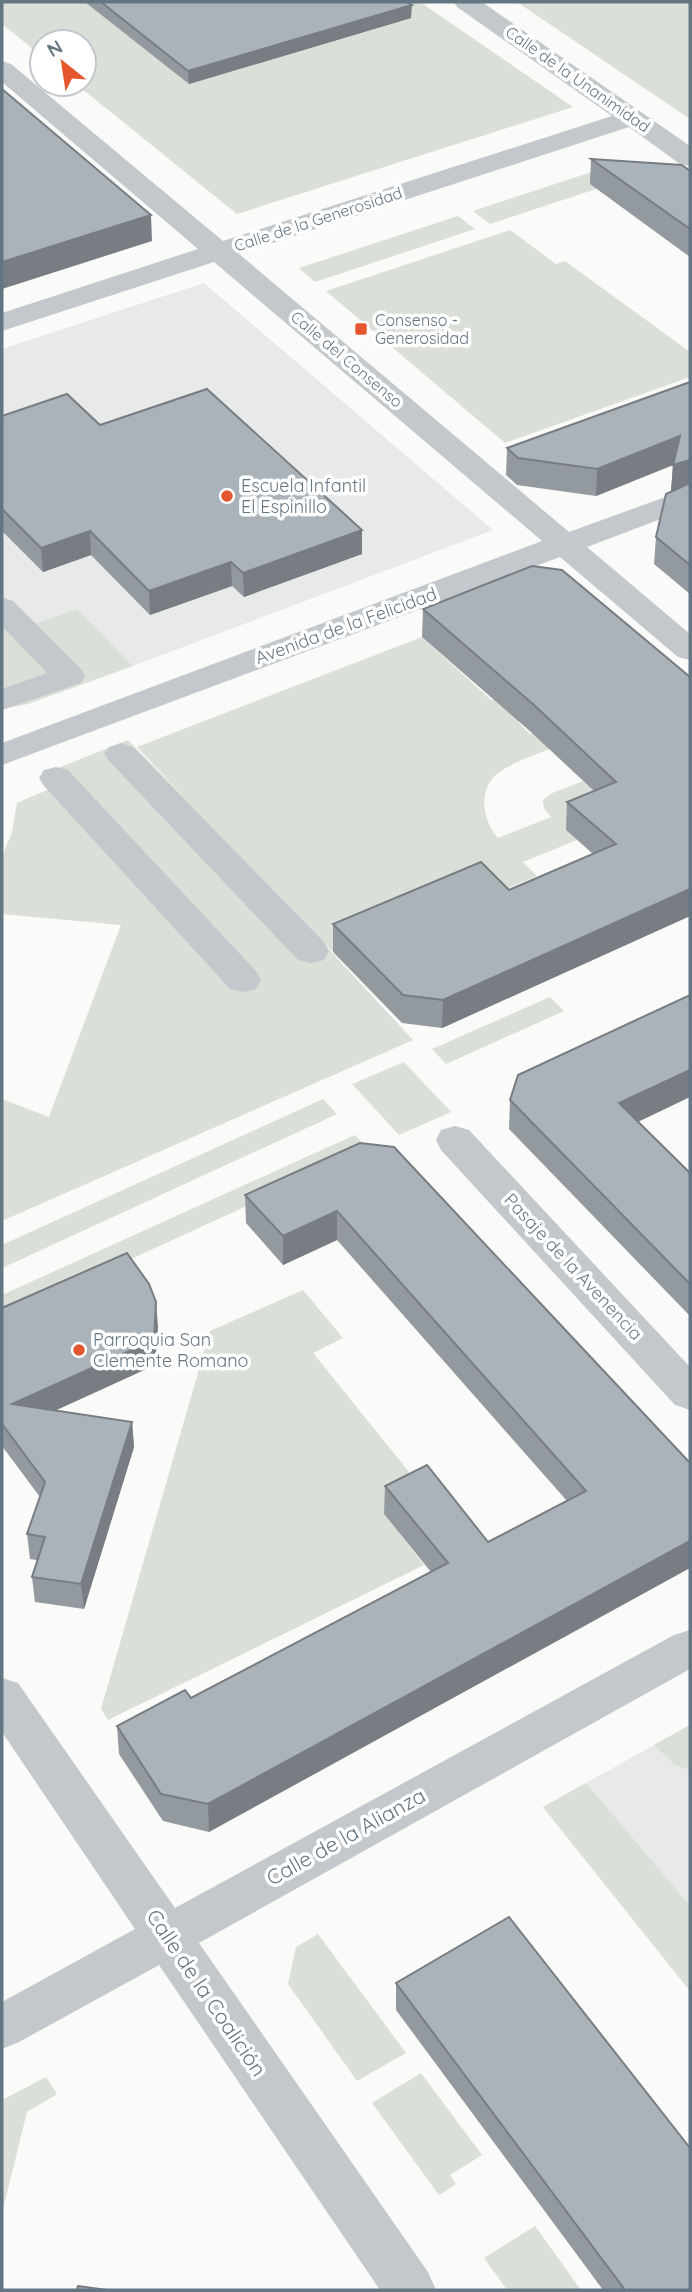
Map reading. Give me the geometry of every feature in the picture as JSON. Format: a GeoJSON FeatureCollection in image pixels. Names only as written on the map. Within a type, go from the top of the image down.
{"type":"FeatureCollection","features":[{"type":"Feature","properties":{"kind":"street","name":"Calle de la Unanimidad"},"geometry":{"type":"LineString","coordinates":[[466,2],[690,158]]}},
{"type":"Feature","properties":{"kind":"street","name":"Calle del Consenso"},"geometry":{"type":"LineString","coordinates":[[2,69],[690,650]]}},
{"type":"Feature","properties":{"kind":"street","name":"Calle de la Generosidad"},"geometry":{"type":"LineString","coordinates":[[2,322],[634,117]]}},
{"type":"Feature","properties":{"kind":"street","name":"Avenida de la Felicidad"},"geometry":{"type":"LineString","coordinates":[[2,755],[690,497]]}},
{"type":"Feature","properties":{"kind":"street"},"geometry":{"type":"LineString","coordinates":[[2,608],[69,676],[16,699]]}},
{"type":"Feature","properties":{"kind":"street"},"geometry":{"type":"LineString","coordinates":[[121,754],[311,951]]}},
{"type":"Feature","properties":{"kind":"street"},"geometry":{"type":"LineString","coordinates":[[56,778],[243,980]]}},
{"type":"Feature","properties":{"kind":"street","name":"Pasaje de la Avenencia"},"geometry":{"type":"LineString","coordinates":[[455,1140],[690,1394]]}},
{"type":"Feature","properties":{"kind":"street","name":"Calle de la Alianza"},"geometry":{"type":"LineString","coordinates":[[2,2026],[168,1937],[690,1647]]}},
{"type":"Feature","properties":{"kind":"street","name":"Calle de la Coalición"},"geometry":{"type":"LineString","coordinates":[[2,1696],[410,2290]]}},
{"type":"Feature","properties":{"kind":"shaded area"},"geometry":{"type":"Polygon","coordinates":[[[2,2],[420,2],[573,107],[237,214],[93,98],[98,98],[98,28],[28,28],[28,45],[2,24],[2,2]]]}},
{"type":"Feature","properties":{"kind":"shaded area"},"geometry":{"type":"Polygon","coordinates":[[[517,2],[690,2],[690,119],[517,2]]]}},
{"type":"Feature","properties":{"kind":"shaded area"},"geometry":{"type":"Polygon","coordinates":[[[625,161],[642,174],[490,224],[473,211],[625,161]]]}},
{"type":"Feature","properties":{"kind":"shaded area"},"geometry":{"type":"Polygon","coordinates":[[[458,216],[475,229],[315,282],[299,268],[458,216]]]}},
{"type":"Feature","properties":{"kind":"shaded area"},"geometry":{"type":"Polygon","coordinates":[[[510,230],[556,264],[565,261],[690,352],[690,377],[505,443],[326,291],[510,230]]]}},
{"type":"Feature","properties":{"kind":"shaded area","name":"Escuela Infantil El Espinillo"},"geometry":{"type":"Polygon","coordinates":[[[204,283],[493,530],[133,666],[77,609],[32,626],[2,594],[2,349],[204,283]]]}},
{"type":"Feature","properties":{"kind":"shaded area"},"geometry":{"type":"Polygon","coordinates":[[[2,594],[32,625],[77,609],[133,666],[28,704],[2,709],[2,594]]]}},
{"type":"Feature","properties":{"kind":"shaded area"},"geometry":{"type":"Polygon","coordinates":[[[422,637],[491,700],[524,687],[548,710],[518,722],[530,734],[561,721],[579,738],[525,759],[497,774],[487,789],[484,806],[489,823],[498,838],[551,817],[544,808],[543,800],[550,794],[583,781],[596,793],[566,830],[577,840],[523,862],[537,876],[487,897],[412,919],[333,952],[286,903],[413,1040],[2,1221],[2,1099],[49,1117],[121,925],[2,914],[2,857],[12,832],[17,803],[52,788],[43,774],[128,740],[186,799],[137,747],[422,637]]]}},
{"type":"Feature","properties":{"kind":"shaded area"},"geometry":{"type":"Polygon","coordinates":[[[550,997],[564,1011],[446,1064],[432,1049],[550,997]]]}},
{"type":"Feature","properties":{"kind":"shaded area"},"geometry":{"type":"Polygon","coordinates":[[[404,1062],[451,1112],[399,1135],[352,1084],[404,1062]]]}},
{"type":"Feature","properties":{"kind":"shaded area"},"geometry":{"type":"Polygon","coordinates":[[[323,1099],[337,1114],[2,1268],[2,1245],[323,1099]]]}},
{"type":"Feature","properties":{"kind":"shaded area"},"geometry":{"type":"Polygon","coordinates":[[[355,1135],[369,1150],[2,1318],[2,1295],[355,1135]]]}},
{"type":"Feature","properties":{"kind":"shaded area"},"geometry":{"type":"Polygon","coordinates":[[[303,1290],[343,1338],[313,1353],[426,1493],[385,1515],[424,1565],[108,1720],[101,1709],[210,1331],[303,1290]]]}},
{"type":"Feature","properties":{"kind":"shaded area"},"geometry":{"type":"Polygon","coordinates":[[[690,1725],[690,1991],[543,1807],[690,1725]]]}},
{"type":"Feature","properties":{"kind":"shaded area"},"geometry":{"type":"Polygon","coordinates":[[[690,1725],[690,1770],[675,1765],[654,1745],[690,1725]]]}},
{"type":"Feature","properties":{"kind":"shaded area"},"geometry":{"type":"Polygon","coordinates":[[[586,1783],[690,1906],[690,1991],[543,1807],[586,1783]]]}},
{"type":"Feature","properties":{"kind":"shaded area"},"geometry":{"type":"Polygon","coordinates":[[[318,1934],[406,2053],[357,2081],[288,1984],[296,1947],[318,1934]]]}},
{"type":"Feature","properties":{"kind":"shaded area"},"geometry":{"type":"Polygon","coordinates":[[[421,2073],[482,2155],[450,2175],[456,2184],[439,2195],[372,2103],[421,2073]]]}},
{"type":"Feature","properties":{"kind":"shaded area"},"geometry":{"type":"Polygon","coordinates":[[[46,2077],[57,2094],[27,2112],[2,2213],[2,2100],[46,2077]]]}},
{"type":"Feature","properties":{"kind":"shaded area"},"geometry":{"type":"Polygon","coordinates":[[[535,2226],[581,2290],[507,2290],[484,2258],[535,2226]]]}},
{"type":"Feature","properties":{"kind":"building"},"geometry":{"type":"Polygon","coordinates":[[[101,2],[407,2],[412,5],[188,71],[101,2]]]}},
{"type":"Feature","properties":{"kind":"building"},"geometry":{"type":"Polygon","coordinates":[[[2,89],[151,215],[2,262],[2,89]]]}},
{"type":"Feature","properties":{"kind":"building"},"geometry":{"type":"Polygon","coordinates":[[[591,159],[682,165],[690,171],[690,229],[591,159]]]}},
{"type":"Feature","properties":{"kind":"building"},"geometry":{"type":"Polygon","coordinates":[[[690,382],[690,460],[673,465],[680,436],[597,469],[518,458],[507,448],[690,382]]]}},
{"type":"Feature","properties":{"kind":"building"},"geometry":{"type":"Polygon","coordinates":[[[207,389],[362,530],[243,573],[231,562],[149,591],[90,531],[41,548],[2,509],[2,416],[67,394],[100,425],[207,389]]]}},
{"type":"Feature","properties":{"kind":"building"},"geometry":{"type":"Polygon","coordinates":[[[690,483],[690,565],[656,537],[666,494],[690,483]]]}},
{"type":"Feature","properties":{"kind":"building"},"geometry":{"type":"Polygon","coordinates":[[[532,566],[562,570],[690,677],[690,889],[443,1000],[403,995],[333,924],[481,862],[509,890],[616,844],[567,802],[616,782],[534,705],[423,609],[532,566]]]}},
{"type":"Feature","properties":{"kind":"building"},"geometry":{"type":"Polygon","coordinates":[[[690,995],[690,1070],[619,1103],[690,1173],[690,1284],[510,1100],[518,1075],[690,995]]]}},
{"type":"Feature","properties":{"kind":"building"},"geometry":{"type":"Polygon","coordinates":[[[360,1143],[394,1147],[690,1463],[690,1541],[208,1804],[161,1794],[117,1726],[185,1690],[191,1698],[448,1563],[385,1486],[427,1465],[488,1542],[586,1491],[337,1211],[283,1236],[245,1195],[360,1143]]]}},
{"type":"Feature","properties":{"kind":"building"},"geometry":{"type":"Polygon","coordinates":[[[127,1253],[149,1284],[156,1302],[154,1340],[12,1404],[132,1422],[81,1584],[32,1577],[45,1537],[27,1534],[45,1482],[2,1424],[2,1308],[127,1253]]]}},
{"type":"Feature","properties":{"kind":"building"},"geometry":{"type":"Polygon","coordinates":[[[509,1917],[690,2148],[690,2290],[625,2290],[396,1983],[509,1917]]]}},
{"type":"Feature","properties":{"kind":"building"},"geometry":{"type":"Polygon","coordinates":[[[78,2286],[107,2290],[77,2290],[78,2286]]]}},
{"type":"Feature","properties":{"kind":"place","name":"Consenso - Generosidad"},"geometry":{"type":"Point","coordinates":[361,329]}},
{"type":"Feature","properties":{"kind":"place","name":"Escuela Infantil El Espinillo"},"geometry":{"type":"Point","coordinates":[227,496]}},
{"type":"Feature","properties":{"kind":"place","name":"Parroquia San Clemente Romano"},"geometry":{"type":"Point","coordinates":[79,1350]}}]}
